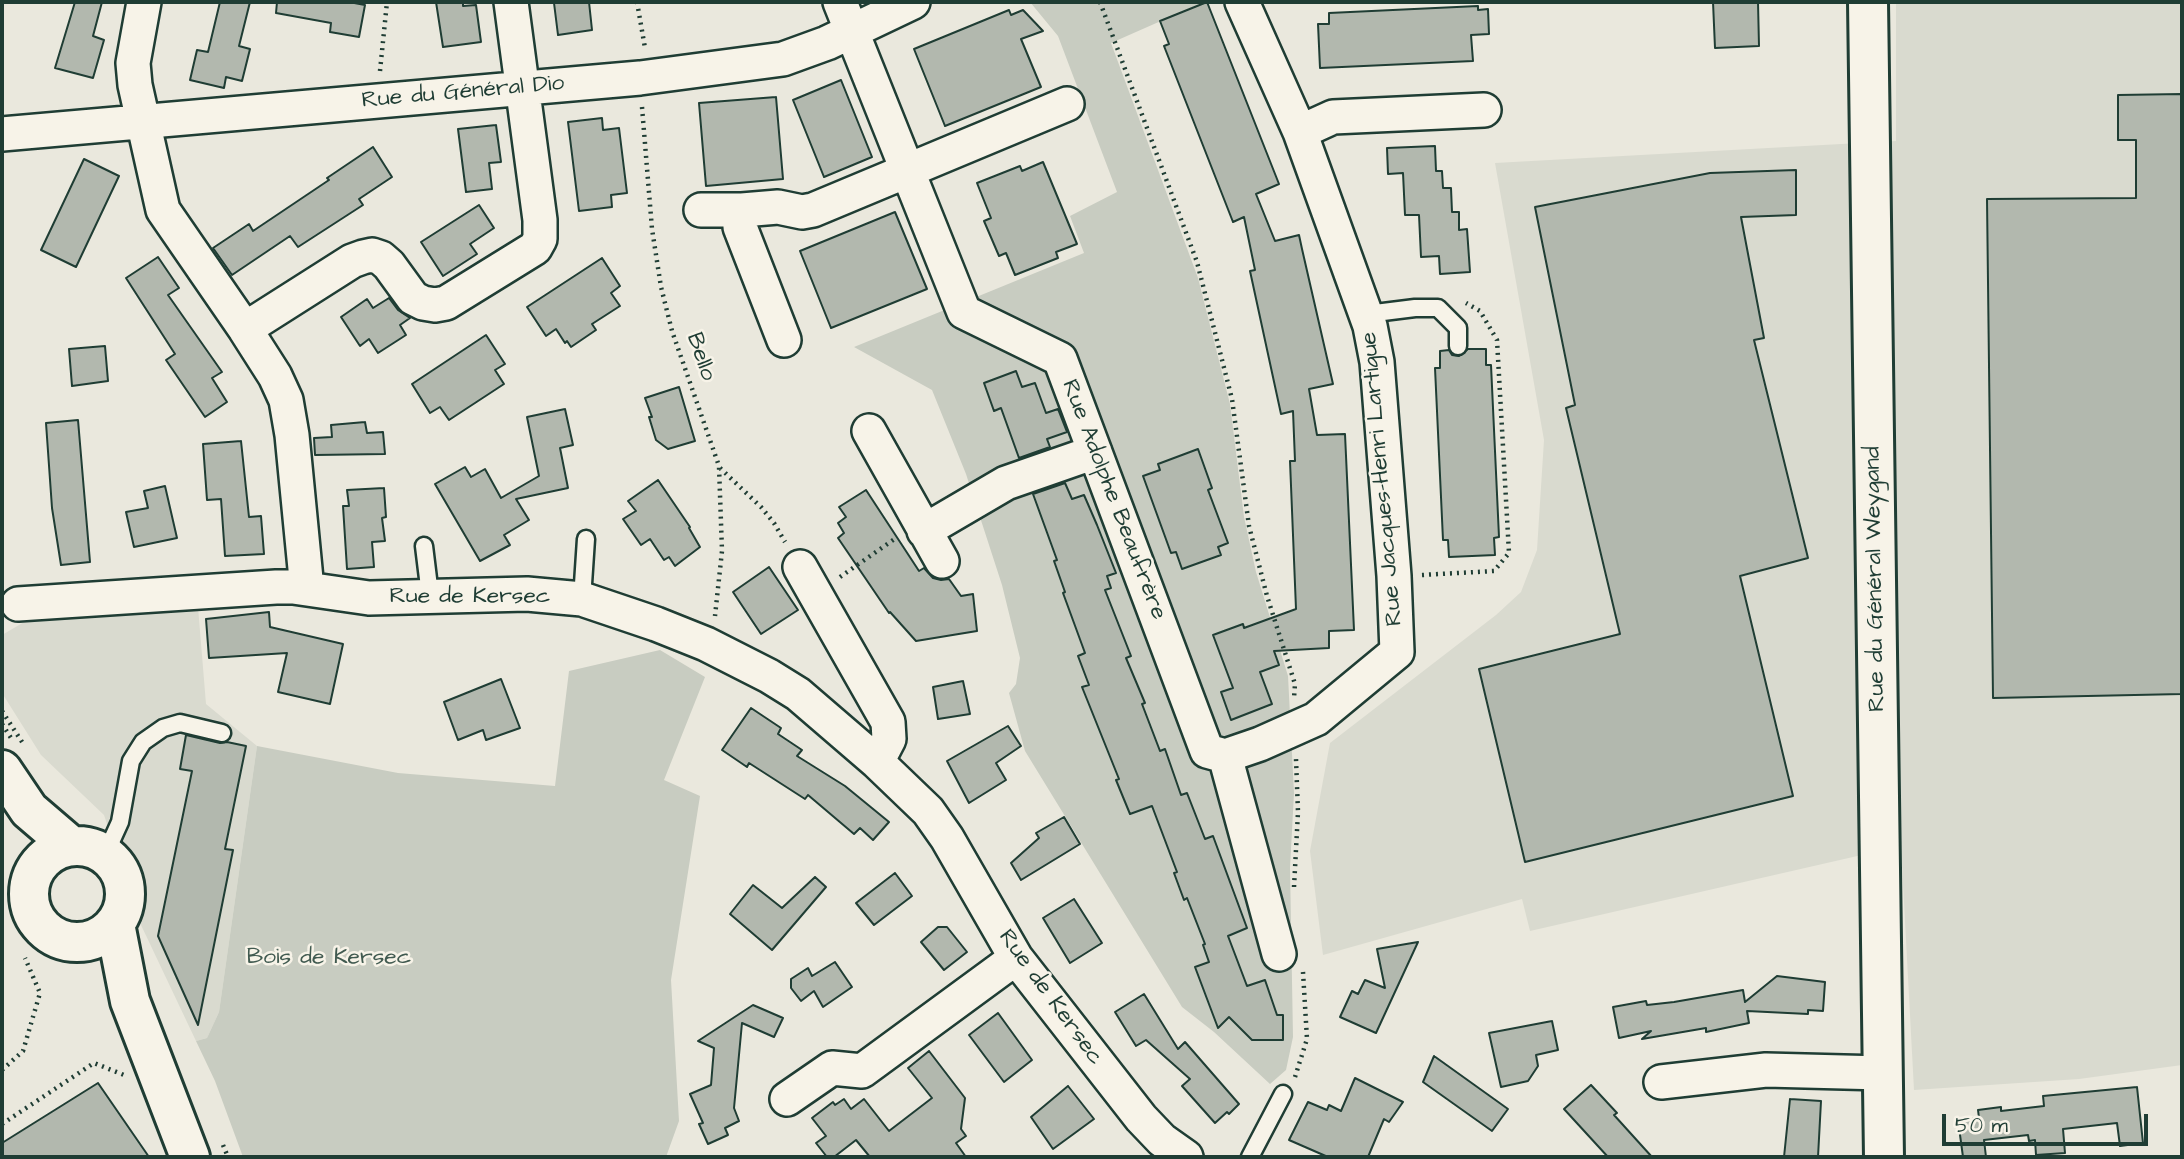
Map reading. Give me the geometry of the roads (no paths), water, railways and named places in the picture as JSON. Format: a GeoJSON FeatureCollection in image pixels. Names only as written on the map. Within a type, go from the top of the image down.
{"type":"FeatureCollection","features":[{"type":"Feature","properties":{"kind":"street"},"geometry":{"type":"LineString","coordinates":[[144,2],[133,64],[135,85],[163,210],[275,376],[290,412],[306,579],[304,589]]}},
{"type":"Feature","properties":{"kind":"street"},"geometry":{"type":"LineString","coordinates":[[245,329],[362,257],[381,258],[390,265],[413,298],[435,305],[446,303],[535,248],[540,239],[540,220],[511,2]]}},
{"type":"Feature","properties":{"kind":"street","name":"Rue du Général Dio"},"geometry":{"type":"LineString","coordinates":[[2,134],[645,77],[783,59],[827,43],[846,16],[913,2]]}},
{"type":"Feature","properties":{"kind":"street","name":"Rue Jacques-Henri Lartigue"},"geometry":{"type":"LineString","coordinates":[[1216,753],[1293,730],[1316,719],[1397,652],[1394,576],[1377,362],[1367,314],[1300,132],[1242,2]]}},
{"type":"Feature","properties":{"kind":"street","name":"Rue du Général Weygand"},"geometry":{"type":"LineString","coordinates":[[1868,2],[1884,1157]]}},
{"type":"Feature","properties":{"kind":"street","name":"Rue Adolphe Beaufrère"},"geometry":{"type":"LineString","coordinates":[[846,16],[964,312],[1060,359],[1216,753],[1291,960]]}},
{"type":"Feature","properties":{"kind":"street"},"geometry":{"type":"LineString","coordinates":[[701,210],[742,211],[778,207],[802,212],[813,210],[1067,104]]}},
{"type":"Feature","properties":{"kind":"street"},"geometry":{"type":"LineString","coordinates":[[1300,132],[1333,117],[1484,110]]}},
{"type":"Feature","properties":{"kind":"street"},"geometry":{"type":"LineString","coordinates":[[742,211],[740,226],[784,340]]}},
{"type":"Feature","properties":{"kind":"street"},"geometry":{"type":"LineString","coordinates":[[869,431],[942,561]]}},
{"type":"Feature","properties":{"kind":"street"},"geometry":{"type":"LineString","coordinates":[[922,526],[1006,483],[1095,452]]}},
{"type":"Feature","properties":{"kind":"street"},"geometry":{"type":"LineString","coordinates":[[808,581],[888,722],[889,739],[877,762]]}},
{"type":"Feature","properties":{"kind":"street","name":"Rue de Kersec"},"geometry":{"type":"LineString","coordinates":[[18,604],[276,587],[369,598],[527,594],[582,598],[706,644],[798,694],[877,762],[938,824],[1016,958],[1141,1118],[1162,1140],[1186,1157]]}},
{"type":"Feature","properties":{"kind":"street"},"geometry":{"type":"LineString","coordinates":[[2,770],[29,810],[88,850],[121,873],[124,905],[114,924],[105,933],[80,943],[66,941],[53,936],[40,926],[32,912],[30,881],[45,857],[57,850],[88,850]]}},
{"type":"Feature","properties":{"kind":"street"},"geometry":{"type":"LineString","coordinates":[[29,810],[36,868]]}},
{"type":"Feature","properties":{"kind":"street"},"geometry":{"type":"LineString","coordinates":[[114,924],[130,1001],[190,1157]]}},
{"type":"Feature","properties":{"kind":"street"},"geometry":{"type":"LineString","coordinates":[[80,943],[130,1001]]}},
{"type":"Feature","properties":{"kind":"street"},"geometry":{"type":"LineString","coordinates":[[787,1099],[832,1068],[862,1071],[1016,958]]}},
{"type":"Feature","properties":{"kind":"street"},"geometry":{"type":"LineString","coordinates":[[1661,1082],[1766,1070],[1883,1073]]}},
{"type":"Feature","properties":{"kind":"lane"},"geometry":{"type":"LineString","coordinates":[[1367,314],[1438,308],[1458,328],[1458,346]]}},
{"type":"Feature","properties":{"kind":"lane"},"geometry":{"type":"LineString","coordinates":[[582,598],[586,539]]}},
{"type":"Feature","properties":{"kind":"lane"},"geometry":{"type":"LineString","coordinates":[[424,546],[430,595]]}},
{"type":"Feature","properties":{"kind":"lane"},"geometry":{"type":"LineString","coordinates":[[88,850],[120,822],[131,761],[143,742],[163,728],[180,723],[222,733]]}},
{"type":"Feature","properties":{"kind":"lane"},"geometry":{"type":"LineString","coordinates":[[1250,1157],[1283,1094]]}},
{"type":"Feature","properties":{"kind":"park label","name":"Bois de Kersec"},"geometry":{"type":"Point","coordinates":[329,958]}}]}
